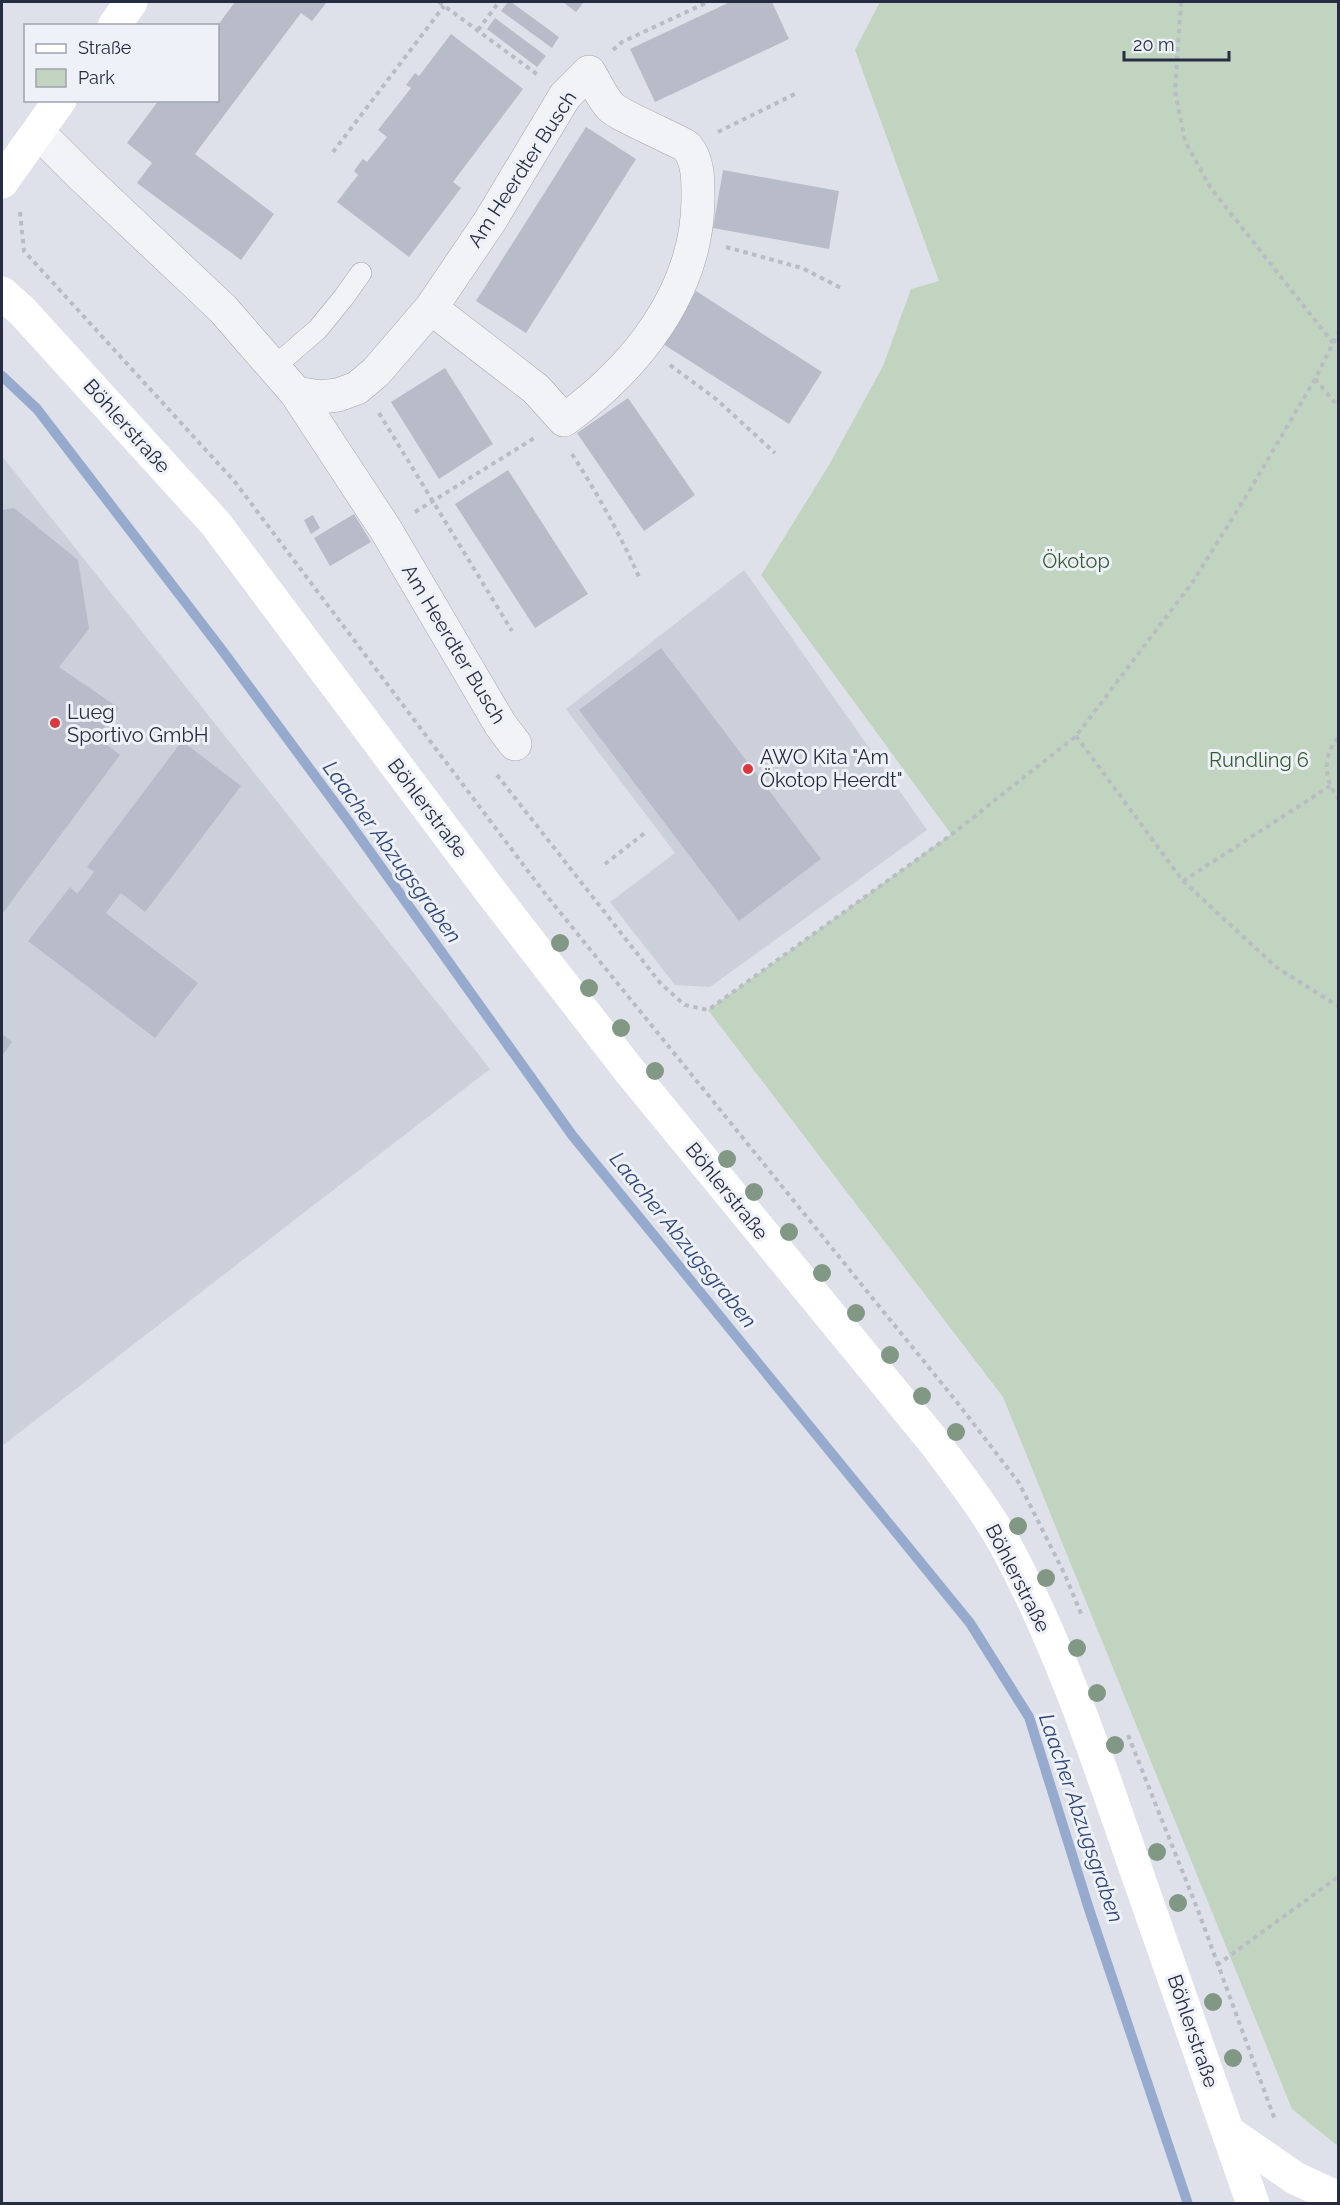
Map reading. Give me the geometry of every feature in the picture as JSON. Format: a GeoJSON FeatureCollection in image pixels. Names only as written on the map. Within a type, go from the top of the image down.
{"type":"FeatureCollection","features":[{"type":"Feature","properties":{"kind":"street"},"geometry":{"type":"LineString","coordinates":[[115,24],[131,2]]}},
{"type":"Feature","properties":{"kind":"street","name":"Am Heerdter Busch"},"geometry":{"type":"LineString","coordinates":[[296,393],[320,397],[338,395],[361,384],[376,372],[431,308],[490,221],[565,96],[589,72],[612,108],[687,147]]}},
{"type":"Feature","properties":{"kind":"street"},"geometry":{"type":"LineString","coordinates":[[2,182],[59,102]]}},
{"type":"Feature","properties":{"kind":"street","name":"Am Heerdter Busch"},"geometry":{"type":"LineString","coordinates":[[38,132],[223,309],[296,393],[386,530],[500,724],[516,744]]}},
{"type":"Feature","properties":{"kind":"street"},"geometry":{"type":"LineString","coordinates":[[431,308],[536,389],[559,423],[586,404],[644,347],[678,290],[695,239],[699,174],[687,147]]}},
{"type":"Feature","properties":{"kind":"street","name":"Böhlerstraße"},"geometry":{"type":"LineString","coordinates":[[2,294],[23,312],[216,524],[484,883],[628,1069],[935,1443],[980,1504],[1028,1588],[1067,1681],[1104,1778],[1253,2204]]}},
{"type":"Feature","properties":{"kind":"street"},"geometry":{"type":"LineString","coordinates":[[1230,2133],[1295,2178],[1338,2198]]}},
{"type":"Feature","properties":{"kind":"lane"},"geometry":{"type":"LineString","coordinates":[[274,367],[318,329],[361,273]]}},
{"type":"Feature","properties":{"kind":"path"},"geometry":{"type":"LineString","coordinates":[[439,2],[565,96]]}},
{"type":"Feature","properties":{"kind":"path"},"geometry":{"type":"LineString","coordinates":[[478,30],[499,2]]}},
{"type":"Feature","properties":{"kind":"path"},"geometry":{"type":"LineString","coordinates":[[589,72],[622,42],[708,2]]}},
{"type":"Feature","properties":{"kind":"path"},"geometry":{"type":"LineString","coordinates":[[1181,2],[1175,91],[1185,141],[1210,187],[1333,343]]}},
{"type":"Feature","properties":{"kind":"path"},"geometry":{"type":"LineString","coordinates":[[333,152],[444,6]]}},
{"type":"Feature","properties":{"kind":"path"},"geometry":{"type":"LineString","coordinates":[[687,147],[795,94]]}},
{"type":"Feature","properties":{"kind":"path"},"geometry":{"type":"LineString","coordinates":[[695,239],[802,268],[841,288]]}},
{"type":"Feature","properties":{"kind":"path"},"geometry":{"type":"LineString","coordinates":[[516,744],[490,765],[661,984],[685,1005],[708,1010],[951,834],[1076,735],[1192,583],[1315,379],[1338,333]]}},
{"type":"Feature","properties":{"kind":"path"},"geometry":{"type":"LineString","coordinates":[[644,347],[716,399],[775,453]]}},
{"type":"Feature","properties":{"kind":"path"},"geometry":{"type":"LineString","coordinates":[[1315,379],[1338,406]]}},
{"type":"Feature","properties":{"kind":"path"},"geometry":{"type":"LineString","coordinates":[[361,384],[513,631]]}},
{"type":"Feature","properties":{"kind":"path"},"geometry":{"type":"LineString","coordinates":[[386,530],[559,423],[627,549],[639,576]]}},
{"type":"Feature","properties":{"kind":"path"},"geometry":{"type":"LineString","coordinates":[[1076,735],[1183,881],[1276,967],[1338,1006]]}},
{"type":"Feature","properties":{"kind":"path"},"geometry":{"type":"LineString","coordinates":[[1338,738],[1328,757],[1326,771],[1330,786],[1338,798]]}},
{"type":"Feature","properties":{"kind":"path"},"geometry":{"type":"LineString","coordinates":[[1183,881],[1330,786]]}},
{"type":"Feature","properties":{"kind":"path"},"geometry":{"type":"LineString","coordinates":[[604,864],[646,832]]}},
{"type":"Feature","properties":{"kind":"path"},"geometry":{"type":"LineString","coordinates":[[1217,1965],[1338,1877]]}},
{"type":"Feature","properties":{"kind":"shaded area"},"geometry":{"type":"Polygon","coordinates":[[[2,456],[490,1069],[2,1446],[2,456]]]}},
{"type":"Feature","properties":{"kind":"shaded area","name":"AWO Kita \"Am Ökotop Heerdt\""},"geometry":{"type":"Polygon","coordinates":[[[744,570],[927,830],[710,987],[675,985],[610,902],[675,853],[566,709],[744,570]]]}},
{"type":"Feature","properties":{"kind":"green space","name":"Ökotop"},"geometry":{"type":"Polygon","coordinates":[[[880,2],[1338,2],[1338,2146],[1292,2109],[1003,1397],[708,1010],[951,834],[761,575],[829,465],[883,366],[911,289],[939,281],[855,50],[880,2]]]}},
{"type":"Feature","properties":{"kind":"building"},"geometry":{"type":"Polygon","coordinates":[[[235,2],[327,2],[312,21],[301,13],[195,154],[274,214],[241,260],[137,183],[152,163],[127,143],[158,102],[219,102],[219,24],[235,2]]]}},
{"type":"Feature","properties":{"kind":"building"},"geometry":{"type":"Polygon","coordinates":[[[508,2],[559,37],[552,48],[501,11],[508,2]]]}},
{"type":"Feature","properties":{"kind":"building"},"geometry":{"type":"Polygon","coordinates":[[[563,2],[584,2],[576,12],[563,2]]]}},
{"type":"Feature","properties":{"kind":"building"},"geometry":{"type":"Polygon","coordinates":[[[730,2],[772,2],[789,39],[655,102],[630,49],[730,2]]]}},
{"type":"Feature","properties":{"kind":"building"},"geometry":{"type":"Polygon","coordinates":[[[495,18],[546,56],[537,67],[487,29],[495,18]]]}},
{"type":"Feature","properties":{"kind":"building"},"geometry":{"type":"Polygon","coordinates":[[[451,34],[523,89],[453,182],[461,188],[409,257],[337,202],[358,175],[354,171],[358,165],[363,159],[367,162],[387,137],[378,130],[411,88],[406,85],[415,73],[419,76],[451,34]]]}},
{"type":"Feature","properties":{"kind":"building"},"geometry":{"type":"Polygon","coordinates":[[[586,127],[636,159],[526,333],[476,301],[586,127]]]}},
{"type":"Feature","properties":{"kind":"building"},"geometry":{"type":"Polygon","coordinates":[[[723,170],[839,191],[829,249],[713,228],[723,170]]]}},
{"type":"Feature","properties":{"kind":"building"},"geometry":{"type":"Polygon","coordinates":[[[696,291],[822,372],[789,424],[663,344],[696,291]]]}},
{"type":"Feature","properties":{"kind":"building"},"geometry":{"type":"Polygon","coordinates":[[[445,368],[493,444],[439,479],[391,402],[445,368]]]}},
{"type":"Feature","properties":{"kind":"building"},"geometry":{"type":"Polygon","coordinates":[[[628,398],[695,495],[644,531],[577,433],[628,398]]]}},
{"type":"Feature","properties":{"kind":"building"},"geometry":{"type":"Polygon","coordinates":[[[508,470],[588,594],[535,628],[455,504],[508,470]]]}},
{"type":"Feature","properties":{"kind":"building","name":"Lueg Sportivo GmbH"},"geometry":{"type":"Polygon","coordinates":[[[14,508],[78,560],[89,629],[59,667],[119,708],[97,737],[120,755],[2,914],[2,510],[14,508]]]}},
{"type":"Feature","properties":{"kind":"building"},"geometry":{"type":"Polygon","coordinates":[[[354,514],[371,542],[330,566],[314,538],[354,514]]]}},
{"type":"Feature","properties":{"kind":"building"},"geometry":{"type":"Polygon","coordinates":[[[313,515],[320,528],[311,534],[304,520],[313,515]]]}},
{"type":"Feature","properties":{"kind":"building"},"geometry":{"type":"Polygon","coordinates":[[[661,648],[821,859],[739,921],[579,710],[661,648]]]}},
{"type":"Feature","properties":{"kind":"building"},"geometry":{"type":"Polygon","coordinates":[[[182,741],[241,786],[145,912],[121,893],[106,913],[198,983],[155,1038],[28,941],[70,887],[77,894],[94,872],[87,867],[182,741]]]}},
{"type":"Feature","properties":{"kind":"building"},"geometry":{"type":"Polygon","coordinates":[[[2,1034],[12,1042],[2,1056],[2,1034]]]}},
{"type":"Feature","properties":{"kind":"waterway","name":"Laacher Abzugsgraben"},"geometry":{"type":"LineString","coordinates":[[2,376],[37,409],[222,650],[346,818],[572,1135],[970,1623],[1029,1717],[1089,1909],[1188,2204]]}},
{"type":"Feature","properties":{"kind":"place","name":"Lueg Sportivo GmbH"},"geometry":{"type":"Point","coordinates":[55,723]}},
{"type":"Feature","properties":{"kind":"place","name":"AWO Kita \"Am Ökotop Heerdt\""},"geometry":{"type":"Point","coordinates":[748,769]}},
{"type":"Feature","properties":{"kind":"park label","name":"Rundling 6"},"geometry":{"type":"Point","coordinates":[1259,760]}}]}
